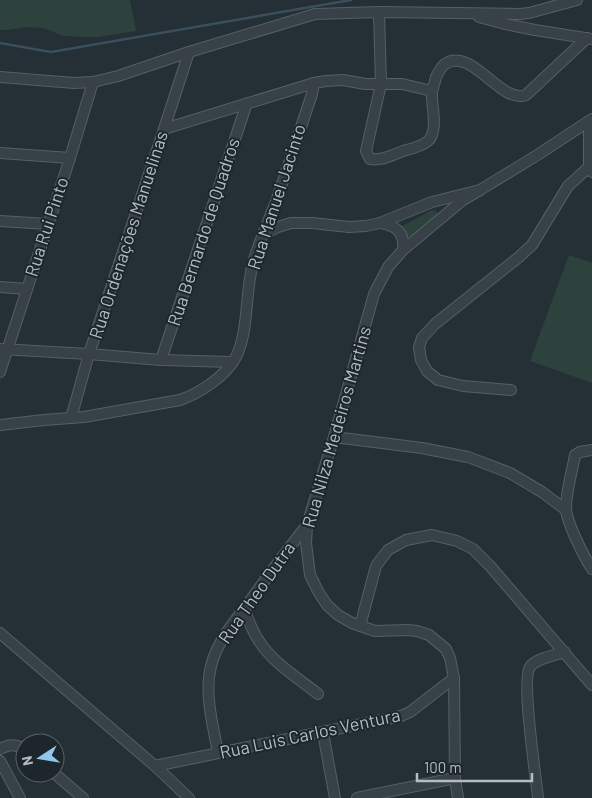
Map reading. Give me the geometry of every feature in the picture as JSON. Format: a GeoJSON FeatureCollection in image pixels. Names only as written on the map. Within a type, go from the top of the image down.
{"type":"FeatureCollection","features":[{"type":"Feature","properties":{"kind":"street"},"geometry":{"type":"LineString","coordinates":[[0,77],[74,83],[93,82],[315,14],[379,12],[520,14],[577,0]]}},
{"type":"Feature","properties":{"kind":"street"},"geometry":{"type":"LineString","coordinates":[[379,12],[381,84],[366,151],[370,158],[375,160],[389,157],[427,142],[432,135],[433,128],[432,91],[437,74],[445,64],[458,61],[469,63],[499,87],[518,96],[523,96],[590,38]]}},
{"type":"Feature","properties":{"kind":"street"},"geometry":{"type":"LineString","coordinates":[[466,13],[504,24],[590,38]]}},
{"type":"Feature","properties":{"kind":"street","name":"Rua Ordenações Manuelinas"},"geometry":{"type":"LineString","coordinates":[[71,418],[89,354],[189,52]]}},
{"type":"Feature","properties":{"kind":"street"},"geometry":{"type":"LineString","coordinates":[[164,129],[314,83],[336,80],[365,84],[402,84],[432,91]]}},
{"type":"Feature","properties":{"kind":"street","name":"Rua Rui Pinto"},"geometry":{"type":"LineString","coordinates":[[0,372],[4,350],[27,289],[93,82]]}},
{"type":"Feature","properties":{"kind":"street","name":"Rua Manuel Jacinto"},"geometry":{"type":"LineString","coordinates":[[0,425],[107,414],[169,403],[201,391],[232,362],[239,349],[242,336],[253,264],[312,94],[314,83]]}},
{"type":"Feature","properties":{"kind":"street","name":"Rua Bernardo de Quadros"},"geometry":{"type":"LineString","coordinates":[[161,360],[247,104]]}},
{"type":"Feature","properties":{"kind":"street"},"geometry":{"type":"LineString","coordinates":[[511,390],[463,386],[438,380],[427,371],[421,360],[419,347],[422,338],[436,324],[532,245],[568,186],[590,170],[590,120]]}},
{"type":"Feature","properties":{"kind":"street","name":"Rua Nilza Medeiros Martins"},"geometry":{"type":"LineString","coordinates":[[458,798],[455,778],[454,678],[450,658],[446,650],[429,635],[417,631],[375,631],[338,615],[327,605],[310,575],[306,543],[307,525],[374,294],[388,267],[403,250],[463,200],[540,154],[590,120]]}},
{"type":"Feature","properties":{"kind":"street"},"geometry":{"type":"LineString","coordinates":[[0,153],[70,158]]}},
{"type":"Feature","properties":{"kind":"street"},"geometry":{"type":"LineString","coordinates":[[264,234],[291,223],[349,227],[366,226],[380,223],[432,202],[480,190]]}},
{"type":"Feature","properties":{"kind":"street"},"geometry":{"type":"LineString","coordinates":[[0,221],[48,224]]}},
{"type":"Feature","properties":{"kind":"street"},"geometry":{"type":"LineString","coordinates":[[380,223],[392,226],[400,232],[404,244],[403,250]]}},
{"type":"Feature","properties":{"kind":"street"},"geometry":{"type":"LineString","coordinates":[[0,287],[27,289]]}},
{"type":"Feature","properties":{"kind":"street"},"geometry":{"type":"LineString","coordinates":[[4,350],[161,360],[232,362]]}},
{"type":"Feature","properties":{"kind":"street"},"geometry":{"type":"LineString","coordinates":[[334,437],[422,448],[468,457],[510,473],[542,492],[566,510]]}},
{"type":"Feature","properties":{"kind":"street"},"geometry":{"type":"LineString","coordinates":[[592,450],[575,455],[568,488],[566,510],[584,557],[592,569]]}},
{"type":"Feature","properties":{"kind":"street","name":"Rua Theo Dutra"},"geometry":{"type":"LineString","coordinates":[[218,753],[211,716],[209,684],[211,668],[222,638],[307,525]]}},
{"type":"Feature","properties":{"kind":"street"},"geometry":{"type":"LineString","coordinates":[[360,626],[376,566],[388,550],[406,540],[432,535],[457,541],[473,549],[490,566],[592,685]]}},
{"type":"Feature","properties":{"kind":"street"},"geometry":{"type":"LineString","coordinates":[[244,608],[258,640],[267,651],[318,694]]}},
{"type":"Feature","properties":{"kind":"street"},"geometry":{"type":"LineString","coordinates":[[0,633],[189,798]]}},
{"type":"Feature","properties":{"kind":"street"},"geometry":{"type":"LineString","coordinates":[[538,798],[526,694],[527,673],[530,666],[535,662],[565,652]]}},
{"type":"Feature","properties":{"kind":"street","name":"Rua Luis Carlos Ventura"},"geometry":{"type":"LineString","coordinates":[[154,766],[401,716],[415,709],[454,678]]}},
{"type":"Feature","properties":{"kind":"street"},"geometry":{"type":"LineString","coordinates":[[323,733],[335,798]]}},
{"type":"Feature","properties":{"kind":"street"},"geometry":{"type":"LineString","coordinates":[[0,749],[15,744]]}},
{"type":"Feature","properties":{"kind":"street"},"geometry":{"type":"LineString","coordinates":[[0,761],[20,798]]}},
{"type":"Feature","properties":{"kind":"street"},"geometry":{"type":"LineString","coordinates":[[357,798],[455,778]]}},
{"type":"Feature","properties":{"kind":"street"},"geometry":{"type":"LineString","coordinates":[[65,782],[83,798]]}},
{"type":"Feature","properties":{"kind":"green space"},"geometry":{"type":"Polygon","coordinates":[[[0,0],[130,0],[136,31],[86,37],[64,36],[43,28],[25,27],[0,30],[0,0]]]}},
{"type":"Feature","properties":{"kind":"green space"},"geometry":{"type":"Polygon","coordinates":[[[435,210],[438,216],[405,243],[399,228],[435,210]]]}},
{"type":"Feature","properties":{"kind":"green space"},"geometry":{"type":"Polygon","coordinates":[[[569,255],[592,263],[592,383],[530,361],[569,255]]]}},
{"type":"Feature","properties":{"kind":"waterway"},"geometry":{"type":"LineString","coordinates":[[0,43],[51,52],[351,0]]}}]}
